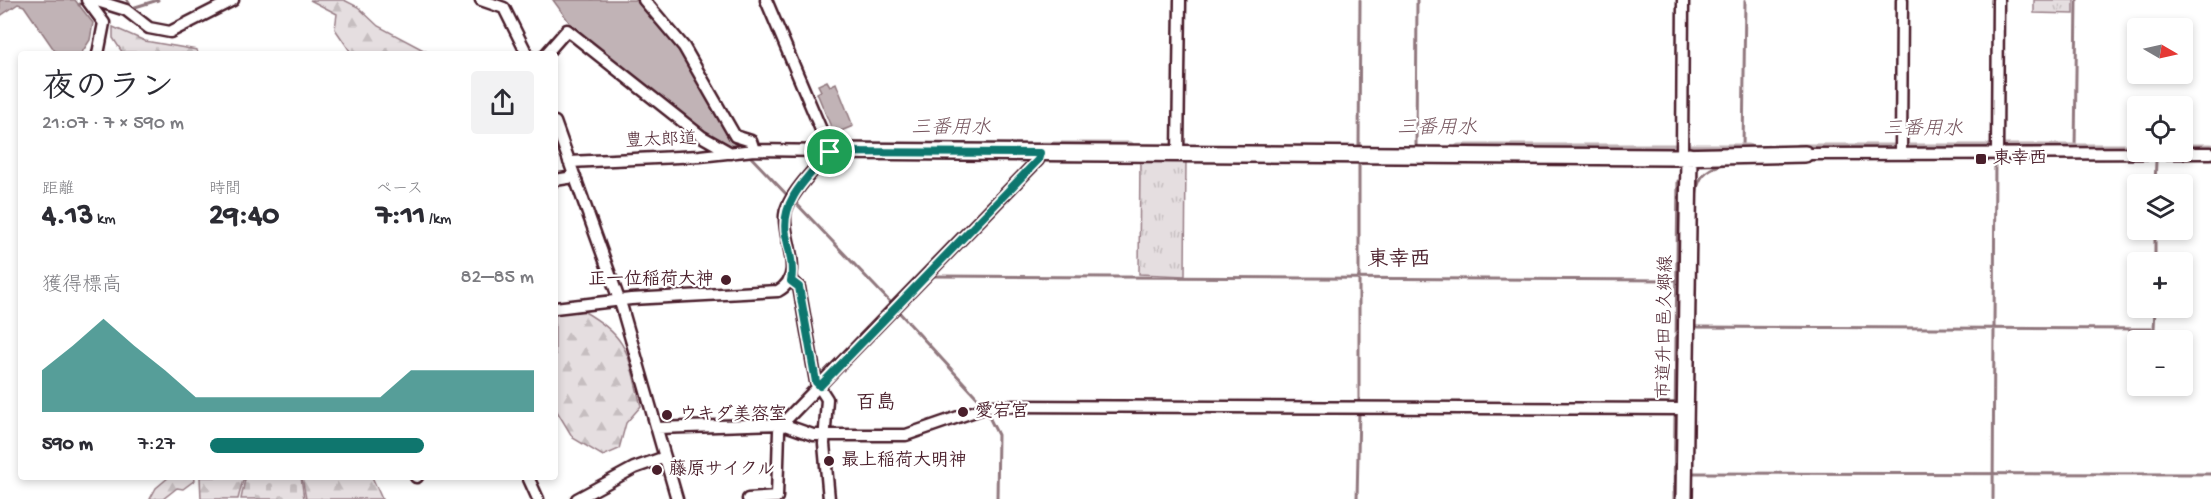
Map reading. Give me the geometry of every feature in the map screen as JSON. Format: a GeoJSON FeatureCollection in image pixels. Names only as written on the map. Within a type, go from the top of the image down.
{"type":"FeatureCollection","features":[{"type":"Feature","properties":{"kind":"street"},"geometry":{"type":"LineString","coordinates":[[87,0],[104,23],[99,51]]}},
{"type":"Feature","properties":{"kind":"street"},"geometry":{"type":"LineString","coordinates":[[94,0],[126,10],[149,28],[170,32],[233,0]]}},
{"type":"Feature","properties":{"kind":"street"},"geometry":{"type":"LineString","coordinates":[[481,0],[504,8],[526,51]]}},
{"type":"Feature","properties":{"kind":"street"},"geometry":{"type":"LineString","coordinates":[[644,0],[684,47],[735,136],[747,149]]}},
{"type":"Feature","properties":{"kind":"street"},"geometry":{"type":"LineString","coordinates":[[766,0],[827,148]]}},
{"type":"Feature","properties":{"kind":"street"},"geometry":{"type":"LineString","coordinates":[[1178,154],[1180,0]]}},
{"type":"Feature","properties":{"kind":"street"},"geometry":{"type":"LineString","coordinates":[[1683,0],[1684,152]]}},
{"type":"Feature","properties":{"kind":"street"},"geometry":{"type":"LineString","coordinates":[[1901,149],[1902,0]]}},
{"type":"Feature","properties":{"kind":"street"},"geometry":{"type":"LineString","coordinates":[[1997,149],[1998,0]]}},
{"type":"Feature","properties":{"kind":"street"},"geometry":{"type":"LineString","coordinates":[[549,51],[567,30],[701,136],[747,149]]}},
{"type":"Feature","properties":{"kind":"street"},"geometry":{"type":"LineString","coordinates":[[558,131],[657,428],[677,499]]}},
{"type":"Feature","properties":{"kind":"street"},"geometry":{"type":"LineString","coordinates":[[827,148],[1178,154],[1684,152],[1805,154],[1901,149],[2211,153]]}},
{"type":"Feature","properties":{"kind":"street"},"geometry":{"type":"LineString","coordinates":[[558,308],[772,293],[785,288],[791,281],[792,270],[785,222],[791,199],[827,148]]}},
{"type":"Feature","properties":{"kind":"street","name":"豊太郎道"},"geometry":{"type":"LineString","coordinates":[[569,162],[747,149],[827,148]]}},
{"type":"Feature","properties":{"kind":"street","name":"市道升田邑久郷線"},"geometry":{"type":"LineString","coordinates":[[1684,152],[1678,409],[1684,499]]}},
{"type":"Feature","properties":{"kind":"street"},"geometry":{"type":"LineString","coordinates":[[748,499],[779,498],[779,431],[1038,160],[1040,153]]}},
{"type":"Feature","properties":{"kind":"street"},"geometry":{"type":"LineString","coordinates":[[558,180],[574,177]]}},
{"type":"Feature","properties":{"kind":"street"},"geometry":{"type":"LineString","coordinates":[[791,281],[799,287],[816,382],[827,399],[825,467],[829,499]]}},
{"type":"Feature","properties":{"kind":"street"},"geometry":{"type":"LineString","coordinates":[[657,428],[784,426],[813,435],[906,435],[985,409],[1678,409]]}},
{"type":"Feature","properties":{"kind":"street"},"geometry":{"type":"LineString","coordinates":[[577,499],[634,468],[665,457]]}},
{"type":"Feature","properties":{"kind":"street"},"geometry":{"type":"LineString","coordinates":[[529,480],[538,499]]}},
{"type":"Feature","properties":{"kind":"green space"},"geometry":{"type":"Polygon","coordinates":[[[310,0],[344,0],[358,7],[378,26],[425,51],[350,51],[335,29],[337,14],[310,0]]]}},
{"type":"Feature","properties":{"kind":"green space"},"geometry":{"type":"Polygon","coordinates":[[[2034,0],[2074,0],[2074,14],[2034,13],[2034,0]]]}},
{"type":"Feature","properties":{"kind":"green space"},"geometry":{"type":"Polygon","coordinates":[[[113,27],[145,41],[197,51],[121,51],[113,38],[113,27]]]}},
{"type":"Feature","properties":{"kind":"green space"},"geometry":{"type":"Polygon","coordinates":[[[1140,158],[1186,158],[1185,276],[1139,274],[1140,158]]]}},
{"type":"Feature","properties":{"kind":"green space"},"geometry":{"type":"Polygon","coordinates":[[[583,311],[599,321],[619,340],[630,362],[641,406],[626,423],[619,449],[603,456],[573,438],[558,413],[558,314],[583,311]]]}},
{"type":"Feature","properties":{"kind":"green space"},"geometry":{"type":"Polygon","coordinates":[[[165,480],[195,480],[183,489],[177,488],[163,499],[150,499],[156,488],[165,480]]]}},
{"type":"Feature","properties":{"kind":"green space"},"geometry":{"type":"Polygon","coordinates":[[[200,480],[243,480],[238,499],[201,499],[200,480]]]}},
{"type":"Feature","properties":{"kind":"green space"},"geometry":{"type":"Polygon","coordinates":[[[245,480],[301,480],[304,499],[241,499],[245,480]]]}},
{"type":"Feature","properties":{"kind":"green space"},"geometry":{"type":"Polygon","coordinates":[[[303,480],[373,480],[382,499],[306,499],[303,480]]]}},
{"type":"Feature","properties":{"kind":"shaded area"},"geometry":{"type":"Polygon","coordinates":[[[0,0],[75,0],[93,23],[90,40],[83,51],[55,51],[24,6],[18,4],[0,16],[0,0]]]}},
{"type":"Feature","properties":{"kind":"shaded area"},"geometry":{"type":"Polygon","coordinates":[[[553,0],[639,0],[679,48],[734,139],[748,144],[750,148],[735,151],[702,133],[570,29],[572,26],[553,0]]]}},
{"type":"Feature","properties":{"kind":"shaded area"},"geometry":{"type":"Polygon","coordinates":[[[827,81],[830,86],[836,83],[853,126],[834,134],[817,93],[821,91],[818,85],[827,81]]]}},
{"type":"Feature","properties":{"kind":"waterway"},"geometry":{"type":"LineString","coordinates":[[127,0],[132,8],[158,0]]}},
{"type":"Feature","properties":{"kind":"waterway"},"geometry":{"type":"LineString","coordinates":[[1359,149],[1360,0]]}},
{"type":"Feature","properties":{"kind":"waterway"},"geometry":{"type":"LineString","coordinates":[[1416,148],[1417,0]]}},
{"type":"Feature","properties":{"kind":"waterway"},"geometry":{"type":"LineString","coordinates":[[1743,148],[1745,0]]}},
{"type":"Feature","properties":{"kind":"waterway"},"geometry":{"type":"LineString","coordinates":[[2075,148],[2077,0]]}},
{"type":"Feature","properties":{"kind":"waterway"},"geometry":{"type":"LineString","coordinates":[[79,5],[84,1]]}},
{"type":"Feature","properties":{"kind":"waterway","name":"三番用水"},"geometry":{"type":"LineString","coordinates":[[1042,146],[1130,146]]}},
{"type":"Feature","properties":{"kind":"waterway","name":"三番用水"},"geometry":{"type":"LineString","coordinates":[[1459,148],[1748,148]]}},
{"type":"Feature","properties":{"kind":"waterway","name":"三番用水"},"geometry":{"type":"LineString","coordinates":[[1798,148],[2127,148]]}},
{"type":"Feature","properties":{"kind":"waterway","name":"三番用水"},"geometry":{"type":"LineString","coordinates":[[2193,148],[2211,148]]}},
{"type":"Feature","properties":{"kind":"waterway"},"geometry":{"type":"LineString","coordinates":[[748,154],[789,197]]}},
{"type":"Feature","properties":{"kind":"waterway"},"geometry":{"type":"LineString","coordinates":[[1993,499],[1995,159]]}},
{"type":"Feature","properties":{"kind":"waterway"},"geometry":{"type":"LineString","coordinates":[[1695,237],[1697,190],[1707,171],[1728,164],[1774,162]]}},
{"type":"Feature","properties":{"kind":"waterway"},"geometry":{"type":"LineString","coordinates":[[2155,174],[2156,162]]}},
{"type":"Feature","properties":{"kind":"waterway"},"geometry":{"type":"LineString","coordinates":[[1359,164],[1359,405]]}},
{"type":"Feature","properties":{"kind":"waterway"},"geometry":{"type":"LineString","coordinates":[[1674,499],[1678,181]]}},
{"type":"Feature","properties":{"kind":"waterway"},"geometry":{"type":"LineString","coordinates":[[794,201],[893,305]]}},
{"type":"Feature","properties":{"kind":"waterway"},"geometry":{"type":"LineString","coordinates":[[2155,240],[2155,252]]}},
{"type":"Feature","properties":{"kind":"waterway"},"geometry":{"type":"LineString","coordinates":[[931,276],[1677,280]]}},
{"type":"Feature","properties":{"kind":"waterway"},"geometry":{"type":"LineString","coordinates":[[615,304],[624,332]]}},
{"type":"Feature","properties":{"kind":"waterway"},"geometry":{"type":"LineString","coordinates":[[897,310],[984,405]]}},
{"type":"Feature","properties":{"kind":"waterway"},"geometry":{"type":"LineString","coordinates":[[1692,327],[2154,329],[2155,318]]}},
{"type":"Feature","properties":{"kind":"waterway"},"geometry":{"type":"LineString","coordinates":[[986,411],[998,435],[997,499]]}},
{"type":"Feature","properties":{"kind":"waterway"},"geometry":{"type":"LineString","coordinates":[[1357,499],[1359,411]]}},
{"type":"Feature","properties":{"kind":"waterway"},"geometry":{"type":"LineString","coordinates":[[1693,473],[2211,474]]}},
{"type":"Feature","properties":{"kind":"place","name":"東幸西"},"geometry":{"type":"Point","coordinates":[1981,159]}},
{"type":"Feature","properties":{"kind":"place","name":"正一位稲荷大神"},"geometry":{"type":"Point","coordinates":[726,280]}},
{"type":"Feature","properties":{"kind":"place","name":"愛宕宮"},"geometry":{"type":"Point","coordinates":[963,412]}},
{"type":"Feature","properties":{"kind":"place","name":"ウキダ美容室"},"geometry":{"type":"Point","coordinates":[667,415]}},
{"type":"Feature","properties":{"kind":"place","name":"最上稲荷大明神"},"geometry":{"type":"Point","coordinates":[829,461]}},
{"type":"Feature","properties":{"kind":"place","name":"藤原サイクル"},"geometry":{"type":"Point","coordinates":[657,470]}},
{"type":"Feature","properties":{"kind":"district","name":"東幸西"},"geometry":{"type":"Point","coordinates":[1399,261]}},
{"type":"Feature","properties":{"kind":"district","name":"百島"},"geometry":{"type":"Point","coordinates":[876,404]}},
{"type":"Feature","properties":{"kind":"route"},"geometry":{"type":"LineString","coordinates":[[830,152],[1040,153],[1038,160],[820,386],[816,382],[799,287],[791,281],[792,270],[784,215],[789,202],[830,152]]}}]}
